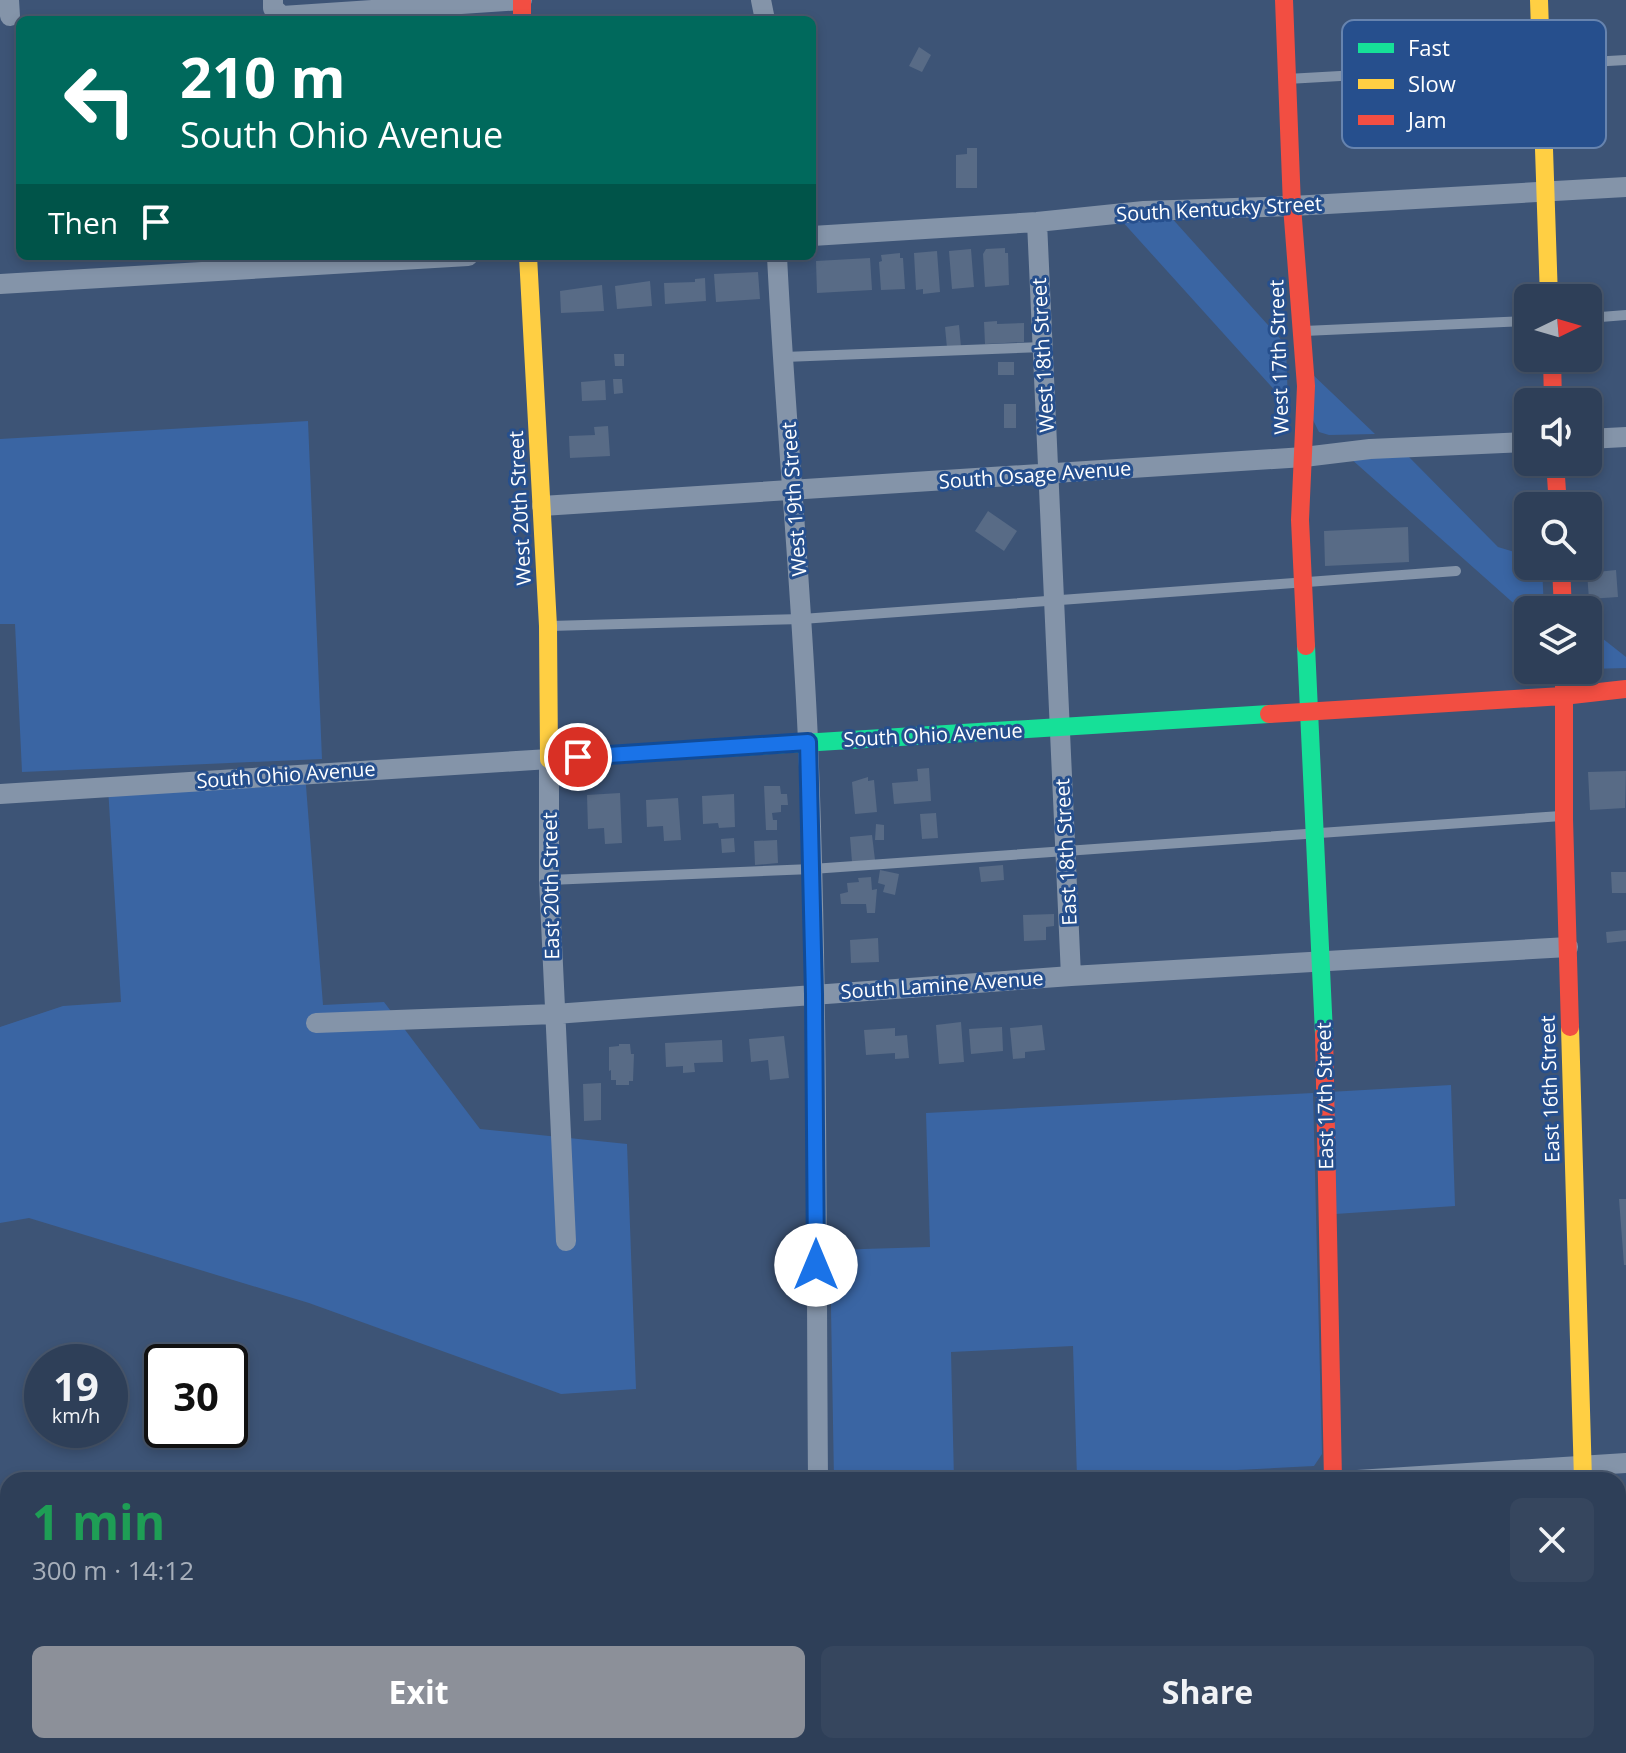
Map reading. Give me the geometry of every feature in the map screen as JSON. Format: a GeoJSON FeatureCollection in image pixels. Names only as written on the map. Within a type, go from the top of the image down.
{"type":"FeatureCollection","features":[{"type":"Feature","properties":{"kind":"street"},"geometry":{"type":"LineString","coordinates":[[273,0],[273,8],[282,16],[522,0]]}},
{"type":"Feature","properties":{"kind":"street","name":"West 17th Street"},"geometry":{"type":"LineString","coordinates":[[1284,0],[1292,206],[1306,386],[1300,520],[1309,711]]}},
{"type":"Feature","properties":{"kind":"street"},"geometry":{"type":"LineString","coordinates":[[1539,0],[1540,20]]}},
{"type":"Feature","properties":{"kind":"street"},"geometry":{"type":"LineString","coordinates":[[1544,148],[1549,284]]}},
{"type":"Feature","properties":{"kind":"street","name":"South Kentucky Street"},"geometry":{"type":"LineString","coordinates":[[816,236],[1037,222],[1144,211],[1626,187]]}},
{"type":"Feature","properties":{"kind":"street","name":"West 18th Street"},"geometry":{"type":"LineString","coordinates":[[1037,222],[1060,727]]}},
{"type":"Feature","properties":{"kind":"street"},"geometry":{"type":"LineString","coordinates":[[0,284],[401,260]]}},
{"type":"Feature","properties":{"kind":"street","name":"West 20th Street"},"geometry":{"type":"LineString","coordinates":[[528,260],[548,626],[549,759]]}},
{"type":"Feature","properties":{"kind":"street","name":"West 19th Street"},"geometry":{"type":"LineString","coordinates":[[777,260],[808,742],[814,994],[818,1472]]}},
{"type":"Feature","properties":{"kind":"street"},"geometry":{"type":"LineString","coordinates":[[1602,438],[1626,437]]}},
{"type":"Feature","properties":{"kind":"street","name":"South Osage Avenue"},"geometry":{"type":"LineString","coordinates":[[542,506],[1304,457],[1370,449],[1514,443]]}},
{"type":"Feature","properties":{"kind":"street","name":"East 16th Street"},"geometry":{"type":"LineString","coordinates":[[1563,684],[1564,816],[1583,1472]]}},
{"type":"Feature","properties":{"kind":"street","name":"South Ohio Avenue"},"geometry":{"type":"LineString","coordinates":[[0,794],[1563,696],[1626,689]]}},
{"type":"Feature","properties":{"kind":"street","name":"East 17th Street"},"geometry":{"type":"LineString","coordinates":[[1309,711],[1322,963],[1333,1472]]}},
{"type":"Feature","properties":{"kind":"street","name":"East 18th Street"},"geometry":{"type":"LineString","coordinates":[[1060,727],[1071,976]]}},
{"type":"Feature","properties":{"kind":"street","name":"East 20th Street"},"geometry":{"type":"LineString","coordinates":[[549,759],[549,880],[566,1241]]}},
{"type":"Feature","properties":{"kind":"street","name":"South Lamine Avenue"},"geometry":{"type":"LineString","coordinates":[[316,1023],[555,1014],[1071,976],[1568,947]]}},
{"type":"Feature","properties":{"kind":"street"},"geometry":{"type":"LineString","coordinates":[[1587,1472],[1626,1463]]}},
{"type":"Feature","properties":{"kind":"lane"},"geometry":{"type":"LineString","coordinates":[[1606,61],[1626,60]]}},
{"type":"Feature","properties":{"kind":"lane"},"geometry":{"type":"LineString","coordinates":[[1285,79],[1342,76]]}},
{"type":"Feature","properties":{"kind":"lane"},"geometry":{"type":"LineString","coordinates":[[1602,317],[1626,315]]}},
{"type":"Feature","properties":{"kind":"lane"},"geometry":{"type":"LineString","coordinates":[[1302,331],[1514,322]]}},
{"type":"Feature","properties":{"kind":"lane"},"geometry":{"type":"LineString","coordinates":[[784,357],[1043,347]]}},
{"type":"Feature","properties":{"kind":"lane"},"geometry":{"type":"LineString","coordinates":[[548,626],[802,619],[1456,571]]}},
{"type":"Feature","properties":{"kind":"lane"},"geometry":{"type":"LineString","coordinates":[[549,880],[812,869],[1564,816]]}},
{"type":"Feature","properties":{"kind":"shaded area"},"geometry":{"type":"Polygon","coordinates":[[[1169,215],[1286,345],[1288,405],[1121,220],[1169,215]]]}},
{"type":"Feature","properties":{"kind":"shaded area"},"geometry":{"type":"Polygon","coordinates":[[[1310,372],[1375,434],[1329,435],[1319,432],[1312,418],[1310,372]]]}},
{"type":"Feature","properties":{"kind":"shaded area"},"geometry":{"type":"Polygon","coordinates":[[[308,421],[322,759],[22,772],[15,624],[0,624],[0,439],[308,421]]]}},
{"type":"Feature","properties":{"kind":"shaded area"},"geometry":{"type":"Polygon","coordinates":[[[1408,456],[1498,547],[1514,552],[1514,580],[1543,580],[1543,596],[1514,596],[1514,604],[1350,458],[1408,456]]]}},
{"type":"Feature","properties":{"kind":"shaded area"},"geometry":{"type":"Polygon","coordinates":[[[1602,638],[1626,657],[1626,668],[1602,669],[1602,638]]]}},
{"type":"Feature","properties":{"kind":"shaded area"},"geometry":{"type":"Polygon","coordinates":[[[305,773],[323,1005],[384,1002],[480,1129],[627,1144],[636,1389],[561,1394],[309,1303],[29,1218],[0,1223],[0,1027],[63,1006],[121,1002],[108,787],[305,773]]]}},
{"type":"Feature","properties":{"kind":"shaded area"},"geometry":{"type":"Polygon","coordinates":[[[1451,1085],[1455,1206],[1335,1214],[1329,1092],[1451,1085]]]}},
{"type":"Feature","properties":{"kind":"shaded area"},"geometry":{"type":"Polygon","coordinates":[[[1313,1093],[1322,1454],[1314,1466],[1196,1472],[1077,1472],[1073,1346],[951,1352],[954,1472],[834,1472],[830,1250],[930,1247],[926,1113],[1313,1093]]]}},
{"type":"Feature","properties":{"kind":"building"},"geometry":{"type":"Polygon","coordinates":[[[919,47],[931,55],[922,72],[909,66],[919,47]]]}},
{"type":"Feature","properties":{"kind":"building"},"geometry":{"type":"Polygon","coordinates":[[[967,148],[977,148],[977,188],[956,188],[956,155],[967,154],[967,148]]]}},
{"type":"Feature","properties":{"kind":"building"},"geometry":{"type":"Polygon","coordinates":[[[1005,248],[1005,253],[1008,253],[1009,285],[985,287],[983,254],[986,249],[1005,248]]]}},
{"type":"Feature","properties":{"kind":"building"},"geometry":{"type":"Polygon","coordinates":[[[971,249],[974,287],[952,289],[949,251],[971,249]]]}},
{"type":"Feature","properties":{"kind":"building"},"geometry":{"type":"Polygon","coordinates":[[[937,251],[940,292],[923,294],[923,289],[916,290],[914,253],[937,251]]]}},
{"type":"Feature","properties":{"kind":"building"},"geometry":{"type":"Polygon","coordinates":[[[900,253],[905,289],[881,290],[881,255],[900,253]]]}},
{"type":"Feature","properties":{"kind":"building"},"geometry":{"type":"Polygon","coordinates":[[[870,258],[872,290],[817,293],[816,261],[870,258]]]}},
{"type":"Feature","properties":{"kind":"building"},"geometry":{"type":"Polygon","coordinates":[[[758,272],[760,299],[716,302],[714,274],[758,272]]]}},
{"type":"Feature","properties":{"kind":"building"},"geometry":{"type":"Polygon","coordinates":[[[705,278],[706,301],[665,304],[664,283],[695,282],[695,279],[705,278]]]}},
{"type":"Feature","properties":{"kind":"building"},"geometry":{"type":"Polygon","coordinates":[[[650,281],[652,306],[617,309],[615,286],[650,281]]]}},
{"type":"Feature","properties":{"kind":"building"},"geometry":{"type":"Polygon","coordinates":[[[602,285],[604,311],[561,313],[560,291],[602,285]]]}},
{"type":"Feature","properties":{"kind":"building"},"geometry":{"type":"Polygon","coordinates":[[[997,321],[997,324],[1024,323],[1024,342],[985,344],[984,322],[997,321]]]}},
{"type":"Feature","properties":{"kind":"building"},"geometry":{"type":"Polygon","coordinates":[[[959,325],[961,347],[947,348],[945,327],[959,325]]]}},
{"type":"Feature","properties":{"kind":"building"},"geometry":{"type":"Polygon","coordinates":[[[614,354],[624,354],[624,366],[615,366],[614,354]]]}},
{"type":"Feature","properties":{"kind":"building"},"geometry":{"type":"Polygon","coordinates":[[[998,362],[1014,362],[1014,375],[998,375],[998,362]]]}},
{"type":"Feature","properties":{"kind":"building"},"geometry":{"type":"Polygon","coordinates":[[[613,379],[622,379],[623,393],[614,394],[613,379]]]}},
{"type":"Feature","properties":{"kind":"building"},"geometry":{"type":"Polygon","coordinates":[[[605,380],[606,400],[582,401],[581,382],[605,380]]]}},
{"type":"Feature","properties":{"kind":"building"},"geometry":{"type":"Polygon","coordinates":[[[1004,404],[1016,404],[1016,428],[1004,428],[1004,404]]]}},
{"type":"Feature","properties":{"kind":"building"},"geometry":{"type":"Polygon","coordinates":[[[608,426],[610,456],[570,458],[569,436],[595,435],[594,427],[608,426]]]}},
{"type":"Feature","properties":{"kind":"building"},"geometry":{"type":"Polygon","coordinates":[[[988,511],[1017,531],[1004,551],[975,531],[988,511]]]}},
{"type":"Feature","properties":{"kind":"building"},"geometry":{"type":"Polygon","coordinates":[[[1408,527],[1409,562],[1325,566],[1324,531],[1408,527]]]}},
{"type":"Feature","properties":{"kind":"building"},"geometry":{"type":"Polygon","coordinates":[[[1616,570],[1618,597],[1589,596],[1588,580],[1602,580],[1602,571],[1616,570]]]}},
{"type":"Feature","properties":{"kind":"building"},"geometry":{"type":"Polygon","coordinates":[[[929,768],[931,801],[894,804],[892,783],[918,781],[917,769],[929,768]]]}},
{"type":"Feature","properties":{"kind":"building"},"geometry":{"type":"Polygon","coordinates":[[[1626,771],[1625,808],[1590,810],[1588,772],[1626,771]]]}},
{"type":"Feature","properties":{"kind":"building"},"geometry":{"type":"Polygon","coordinates":[[[868,777],[868,781],[874,780],[877,812],[855,814],[852,782],[868,777]]]}},
{"type":"Feature","properties":{"kind":"building"},"geometry":{"type":"Polygon","coordinates":[[[764,786],[780,786],[781,794],[787,794],[788,805],[781,805],[781,812],[772,813],[773,820],[777,820],[777,830],[766,830],[764,786]]]}},
{"type":"Feature","properties":{"kind":"building"},"geometry":{"type":"Polygon","coordinates":[[[620,793],[622,843],[605,844],[604,828],[588,829],[587,795],[620,793]]]}},
{"type":"Feature","properties":{"kind":"building"},"geometry":{"type":"Polygon","coordinates":[[[734,794],[735,827],[719,828],[718,823],[703,824],[702,796],[734,794]]]}},
{"type":"Feature","properties":{"kind":"building"},"geometry":{"type":"Polygon","coordinates":[[[678,798],[681,840],[664,841],[663,826],[647,827],[646,800],[678,798]]]}},
{"type":"Feature","properties":{"kind":"building"},"geometry":{"type":"Polygon","coordinates":[[[936,813],[938,838],[922,839],[920,814],[936,813]]]}},
{"type":"Feature","properties":{"kind":"building"},"geometry":{"type":"Polygon","coordinates":[[[876,824],[884,825],[884,840],[875,840],[876,824]]]}},
{"type":"Feature","properties":{"kind":"building"},"geometry":{"type":"Polygon","coordinates":[[[872,835],[875,860],[852,862],[850,837],[872,835]]]}},
{"type":"Feature","properties":{"kind":"building"},"geometry":{"type":"Polygon","coordinates":[[[734,838],[735,852],[722,853],[721,839],[734,838]]]}},
{"type":"Feature","properties":{"kind":"building"},"geometry":{"type":"Polygon","coordinates":[[[777,840],[778,863],[755,865],[754,841],[777,840]]]}},
{"type":"Feature","properties":{"kind":"building"},"geometry":{"type":"Polygon","coordinates":[[[1003,865],[1004,880],[981,882],[979,867],[1003,865]]]}},
{"type":"Feature","properties":{"kind":"building"},"geometry":{"type":"Polygon","coordinates":[[[880,870],[899,874],[895,895],[883,892],[885,885],[878,883],[880,870]]]}},
{"type":"Feature","properties":{"kind":"building"},"geometry":{"type":"Polygon","coordinates":[[[1611,872],[1626,872],[1626,893],[1612,893],[1611,872]]]}},
{"type":"Feature","properties":{"kind":"building"},"geometry":{"type":"Polygon","coordinates":[[[871,877],[872,890],[877,889],[875,913],[867,913],[866,904],[841,904],[840,894],[848,892],[847,883],[871,877]]]}},
{"type":"Feature","properties":{"kind":"building"},"geometry":{"type":"Polygon","coordinates":[[[1054,914],[1054,926],[1046,927],[1046,940],[1024,941],[1023,915],[1054,914]]]}},
{"type":"Feature","properties":{"kind":"building"},"geometry":{"type":"Polygon","coordinates":[[[1626,930],[1626,941],[1607,943],[1606,932],[1626,930]]]}},
{"type":"Feature","properties":{"kind":"building"},"geometry":{"type":"Polygon","coordinates":[[[878,938],[879,962],[851,963],[850,940],[878,938]]]}},
{"type":"Feature","properties":{"kind":"building"},"geometry":{"type":"Polygon","coordinates":[[[961,1022],[964,1062],[939,1064],[936,1025],[961,1022]]]}},
{"type":"Feature","properties":{"kind":"building"},"geometry":{"type":"Polygon","coordinates":[[[1042,1025],[1045,1050],[1025,1052],[1025,1058],[1013,1059],[1010,1028],[1042,1025]]]}},
{"type":"Feature","properties":{"kind":"building"},"geometry":{"type":"Polygon","coordinates":[[[1002,1027],[1003,1051],[971,1054],[969,1029],[1002,1027]]]}},
{"type":"Feature","properties":{"kind":"building"},"geometry":{"type":"Polygon","coordinates":[[[895,1028],[895,1036],[907,1035],[909,1058],[895,1059],[895,1053],[866,1055],[864,1030],[895,1028]]]}},
{"type":"Feature","properties":{"kind":"building"},"geometry":{"type":"Polygon","coordinates":[[[784,1036],[789,1078],[770,1080],[768,1060],[751,1062],[749,1039],[784,1036]]]}},
{"type":"Feature","properties":{"kind":"building"},"geometry":{"type":"Polygon","coordinates":[[[722,1040],[723,1062],[694,1063],[695,1072],[683,1073],[683,1066],[666,1067],[665,1043],[722,1040]]]}},
{"type":"Feature","properties":{"kind":"building"},"geometry":{"type":"Polygon","coordinates":[[[630,1044],[631,1054],[634,1054],[633,1081],[629,1081],[629,1085],[616,1085],[616,1080],[611,1080],[609,1047],[630,1044]]]}},
{"type":"Feature","properties":{"kind":"building"},"geometry":{"type":"Polygon","coordinates":[[[601,1083],[601,1120],[584,1121],[583,1084],[601,1083]]]}},
{"type":"Feature","properties":{"kind":"building"},"geometry":{"type":"Polygon","coordinates":[[[1619,1199],[1626,1199],[1626,1265],[1624,1265],[1619,1199]]]}},
{"type":"Feature","properties":{"kind":"traffic: fast"},"geometry":{"type":"LineString","coordinates":[[1306,646],[1324,1034]]}},
{"type":"Feature","properties":{"kind":"traffic: fast"},"geometry":{"type":"LineString","coordinates":[[674,751],[1269,714]]}},
{"type":"Feature","properties":{"kind":"traffic: slow"},"geometry":{"type":"LineString","coordinates":[[1539,0],[1540,20]]}},
{"type":"Feature","properties":{"kind":"traffic: slow"},"geometry":{"type":"LineString","coordinates":[[1544,148],[1549,284]]}},
{"type":"Feature","properties":{"kind":"traffic: slow"},"geometry":{"type":"LineString","coordinates":[[528,260],[548,626],[549,759],[674,751]]}},
{"type":"Feature","properties":{"kind":"traffic: slow"},"geometry":{"type":"LineString","coordinates":[[1570,1027],[1583,1472]]}},
{"type":"Feature","properties":{"kind":"traffic: jam"},"geometry":{"type":"LineString","coordinates":[[522,0],[522,16]]}},
{"type":"Feature","properties":{"kind":"traffic: jam"},"geometry":{"type":"LineString","coordinates":[[1284,0],[1292,206],[1306,386],[1300,520],[1306,646]]}},
{"type":"Feature","properties":{"kind":"traffic: jam"},"geometry":{"type":"LineString","coordinates":[[1552,372],[1553,388]]}},
{"type":"Feature","properties":{"kind":"traffic: jam"},"geometry":{"type":"LineString","coordinates":[[1556,476],[1557,492]]}},
{"type":"Feature","properties":{"kind":"traffic: jam"},"geometry":{"type":"LineString","coordinates":[[1562,580],[1562,596]]}},
{"type":"Feature","properties":{"kind":"traffic: jam"},"geometry":{"type":"LineString","coordinates":[[1564,684],[1570,1027]]}},
{"type":"Feature","properties":{"kind":"traffic: jam"},"geometry":{"type":"LineString","coordinates":[[1269,714],[1563,696],[1626,689]]}},
{"type":"Feature","properties":{"kind":"traffic: jam"},"geometry":{"type":"LineString","coordinates":[[1324,1034],[1333,1472]]}},
{"type":"Feature","properties":{"kind":"route"},"geometry":{"type":"LineString","coordinates":[[578,757],[808,742],[816,1265]]}}]}
